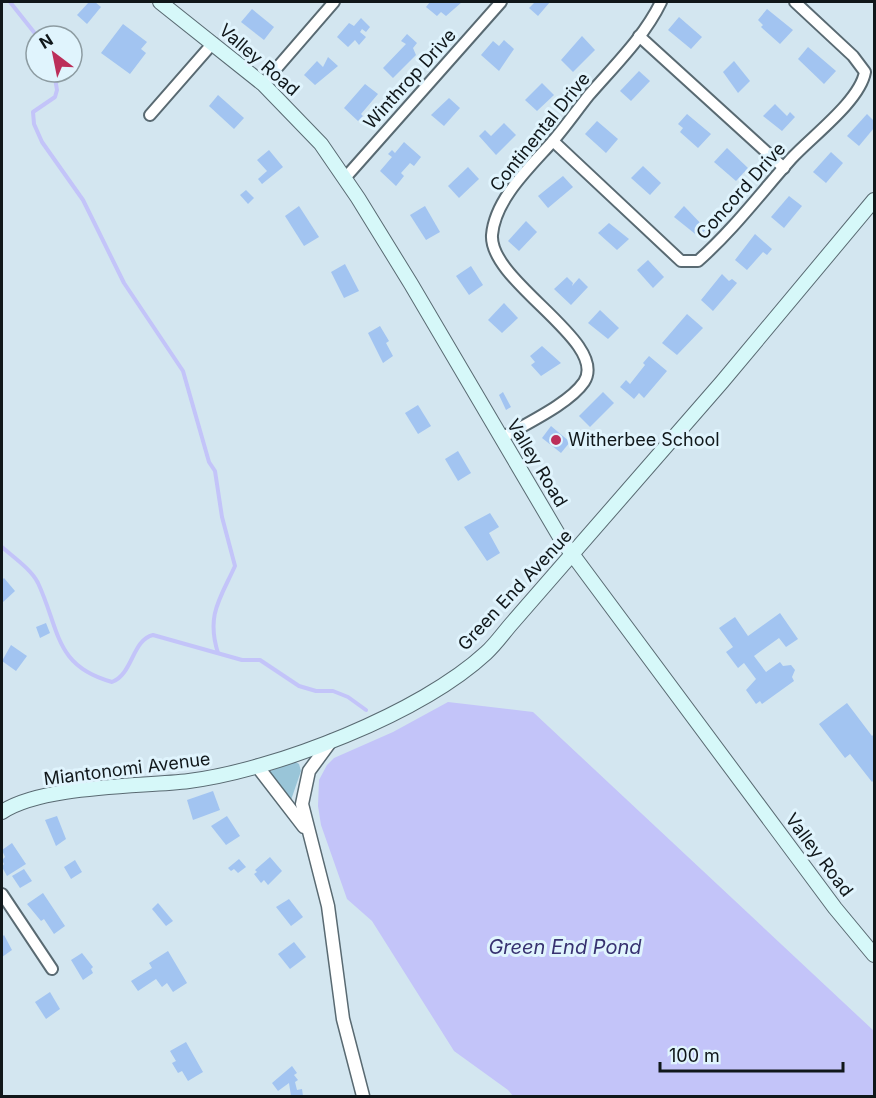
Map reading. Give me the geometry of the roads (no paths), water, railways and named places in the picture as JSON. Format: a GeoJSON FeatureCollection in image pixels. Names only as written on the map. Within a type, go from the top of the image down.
{"type":"FeatureCollection","features":[{"type":"Feature","properties":{"kind":"main road","name":"Valley Road"},"geometry":{"type":"LineString","coordinates":[[160,2],[263,84],[321,144],[345,178],[572,555],[835,908],[874,955]]}},
{"type":"Feature","properties":{"kind":"main road","name":"Green End Avenue"},"geometry":{"type":"LineString","coordinates":[[257,766],[332,740],[416,702],[458,675],[486,652],[722,382],[874,200]]}},
{"type":"Feature","properties":{"kind":"main road","name":"Miantonomi Avenue"},"geometry":{"type":"LineString","coordinates":[[2,812],[20,803],[56,794],[189,781],[222,776],[257,766]]}},
{"type":"Feature","properties":{"kind":"street"},"geometry":{"type":"LineString","coordinates":[[263,84],[334,2]]}},
{"type":"Feature","properties":{"kind":"street","name":"Winthrop Drive"},"geometry":{"type":"LineString","coordinates":[[345,178],[501,2]]}},
{"type":"Feature","properties":{"kind":"street","name":"Continental Drive"},"geometry":{"type":"LineString","coordinates":[[502,438],[573,394],[585,380],[587,371],[584,358],[572,338],[504,269],[492,238],[494,218],[517,184],[639,36],[661,2]]}},
{"type":"Feature","properties":{"kind":"street","name":"Concord Drive"},"geometry":{"type":"LineString","coordinates":[[553,141],[681,261],[698,261],[718,243],[784,168],[849,101],[864,81],[865,72],[854,56],[795,2]]}},
{"type":"Feature","properties":{"kind":"street"},"geometry":{"type":"LineString","coordinates":[[639,36],[784,168]]}},
{"type":"Feature","properties":{"kind":"street"},"geometry":{"type":"LineString","coordinates":[[150,115],[213,43]]}},
{"type":"Feature","properties":{"kind":"street","name":"Green End Avenue"},"geometry":{"type":"LineString","coordinates":[[332,740],[309,771],[302,804],[328,906],[343,1019],[363,1096]]}},
{"type":"Feature","properties":{"kind":"street","name":"Green End Avenue"},"geometry":{"type":"LineString","coordinates":[[257,766],[308,833]]}},
{"type":"Feature","properties":{"kind":"street"},"geometry":{"type":"LineString","coordinates":[[2,894],[52,969]]}},
{"type":"Feature","properties":{"kind":"water","name":"Green End Pond"},"geometry":{"type":"Polygon","coordinates":[[[448,702],[533,712],[874,1031],[874,1096],[513,1096],[454,1051],[372,921],[347,899],[321,825],[318,806],[319,780],[327,765],[334,758],[393,732],[448,702]]]}},
{"type":"Feature","properties":{"kind":"waterway"},"geometry":{"type":"LineString","coordinates":[[10,2],[27,24]]}},
{"type":"Feature","properties":{"kind":"waterway"},"geometry":{"type":"LineString","coordinates":[[56,84],[55,97],[33,112],[34,124],[42,142],[83,200],[124,283],[183,371],[209,462],[215,471],[222,517],[235,566],[214,617],[213,628],[218,653]]}},
{"type":"Feature","properties":{"kind":"waterway"},"geometry":{"type":"LineString","coordinates":[[2,547],[35,578],[56,631],[69,656],[93,675],[112,682],[119,678],[141,643],[153,635],[242,660],[260,660],[299,686],[316,691],[333,691],[348,697],[366,710]]}},
{"type":"Feature","properties":{"kind":"place","name":"Witherbee School"},"geometry":{"type":"Point","coordinates":[556,440]}}]}
